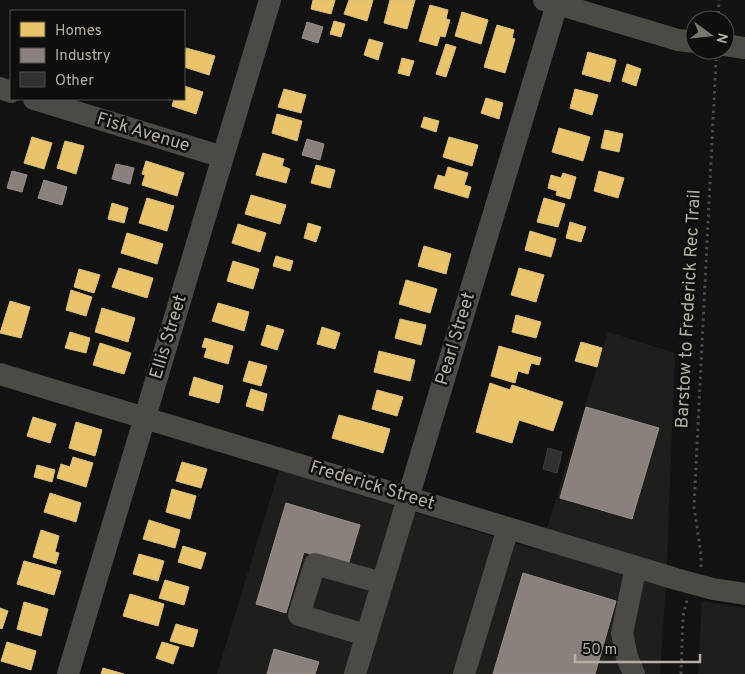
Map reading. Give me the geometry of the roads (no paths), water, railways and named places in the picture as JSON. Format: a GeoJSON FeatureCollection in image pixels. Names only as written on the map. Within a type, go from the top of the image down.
{"type":"FeatureCollection","features":[{"type":"Feature","properties":{"kind":"street","name":"Ellis Street"},"geometry":{"type":"LineString","coordinates":[[68,674],[270,0]]}},
{"type":"Feature","properties":{"kind":"street"},"geometry":{"type":"LineString","coordinates":[[550,2],[685,41]]}},
{"type":"Feature","properties":{"kind":"street","name":"Pearl Street"},"geometry":{"type":"LineString","coordinates":[[355,674],[409,498],[550,2]]}},
{"type":"Feature","properties":{"kind":"street","name":"Fisk Avenue"},"geometry":{"type":"LineString","coordinates":[[37,100],[224,157]]}},
{"type":"Feature","properties":{"kind":"street","name":"Frederick Street"},"geometry":{"type":"LineString","coordinates":[[0,374],[713,589],[745,594]]}},
{"type":"Feature","properties":{"kind":"street"},"geometry":{"type":"LineString","coordinates":[[464,674],[508,528]]}},
{"type":"Feature","properties":{"kind":"street"},"geometry":{"type":"LineString","coordinates":[[366,635],[299,615],[315,564],[382,583]]}},
{"type":"Feature","properties":{"kind":"street"},"geometry":{"type":"LineString","coordinates":[[634,674],[622,633],[636,566]]}}]}
